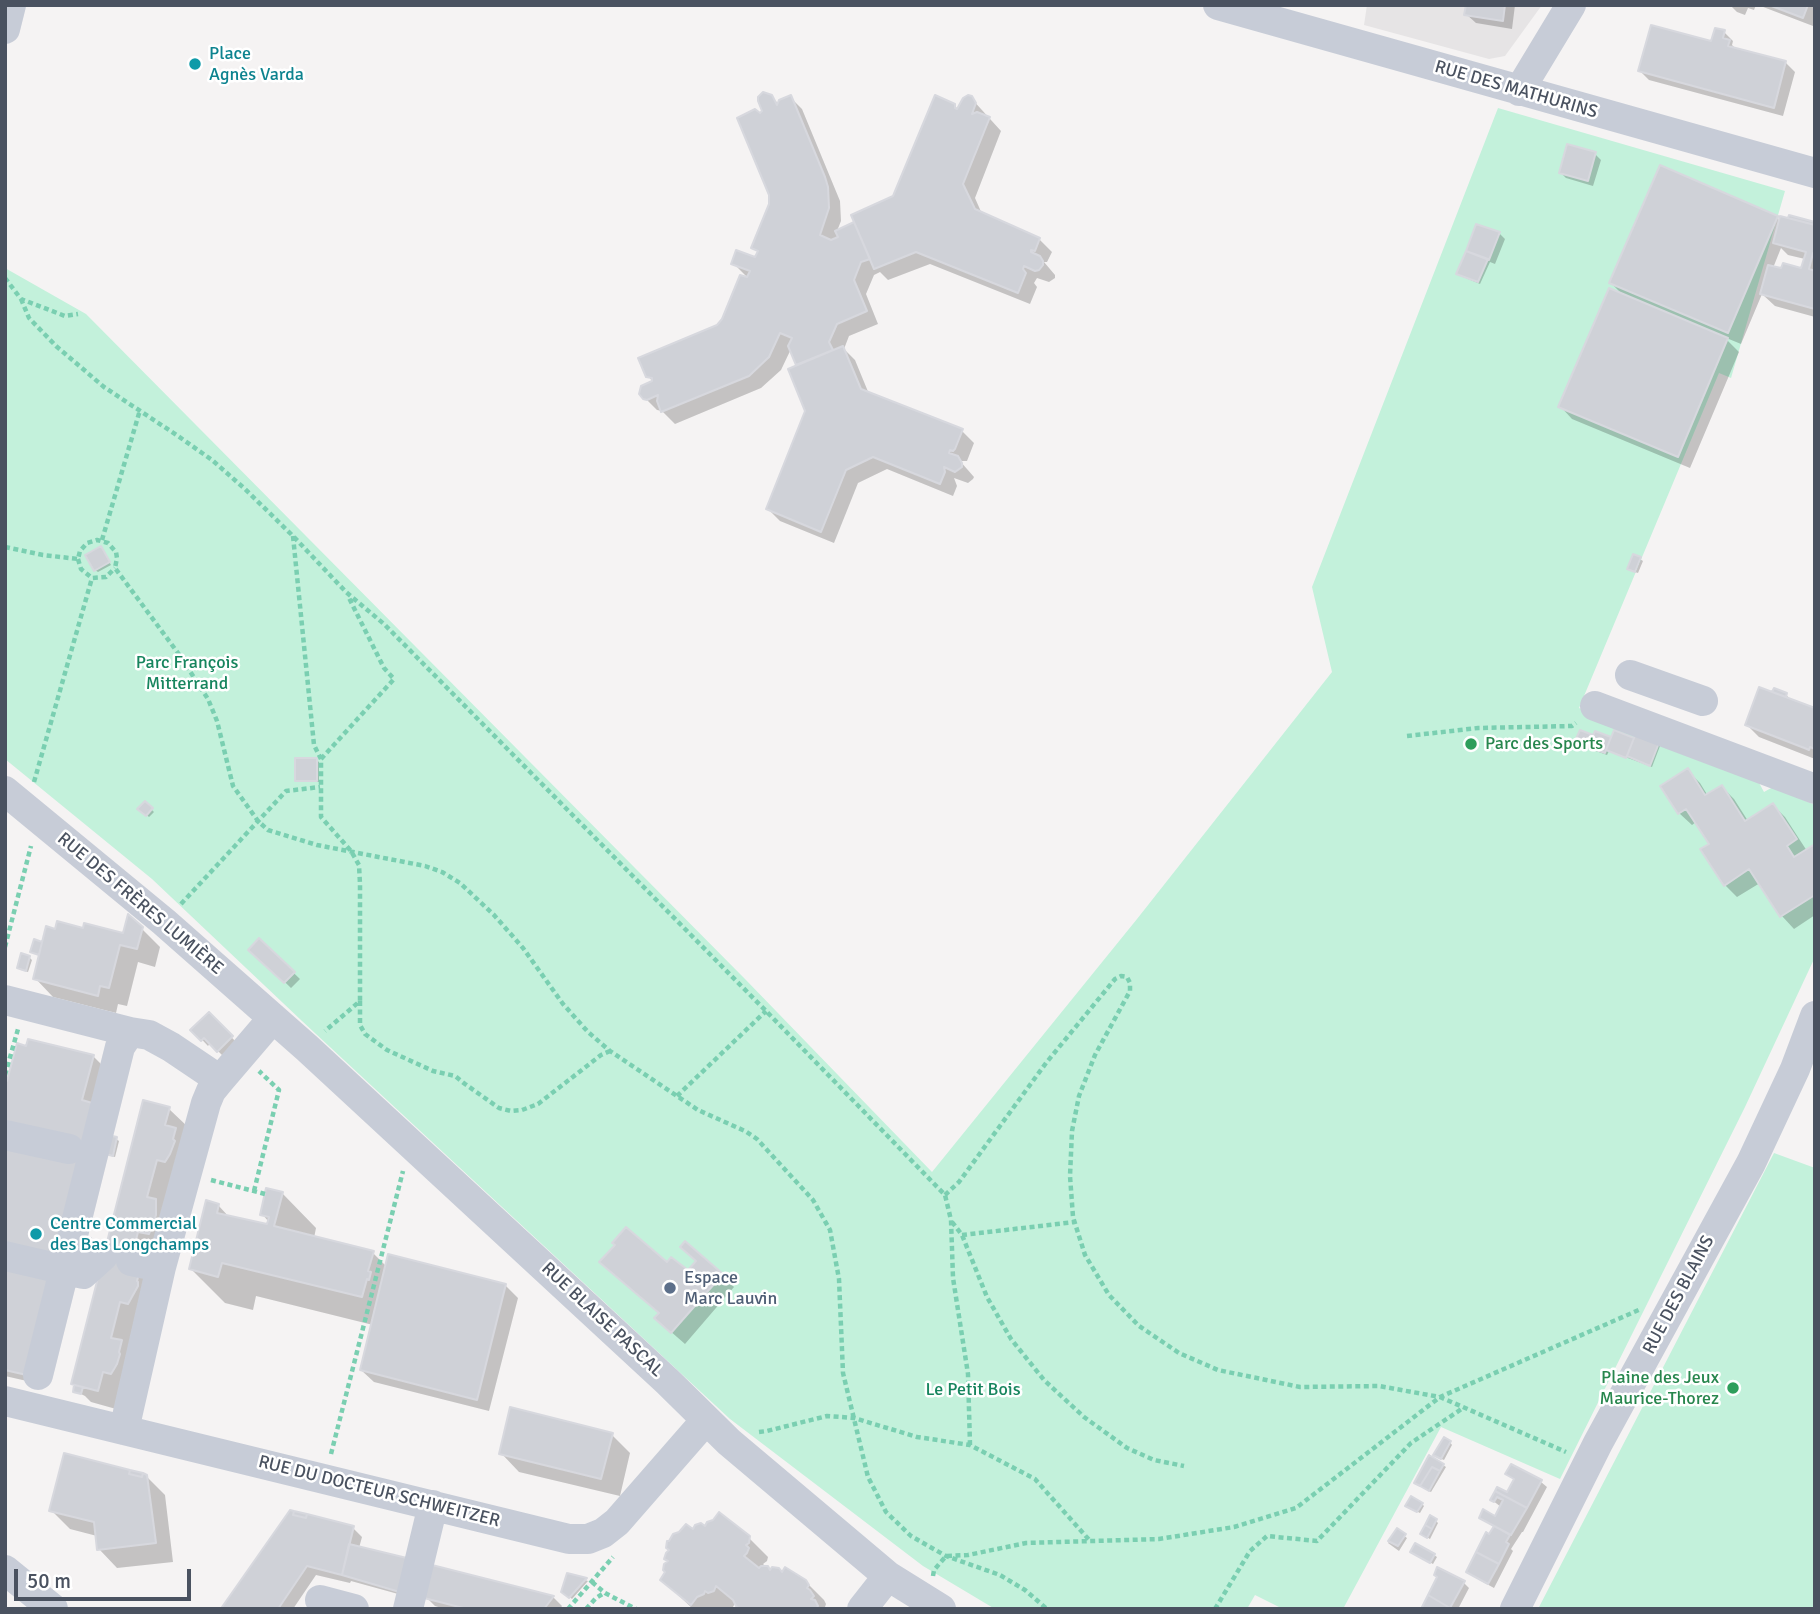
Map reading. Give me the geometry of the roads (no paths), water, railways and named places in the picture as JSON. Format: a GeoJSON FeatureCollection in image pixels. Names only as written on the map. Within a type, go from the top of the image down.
{"type":"FeatureCollection","features":[{"type":"Feature","properties":{"kind":"street"},"geometry":{"type":"LineString","coordinates":[[5,29],[11,5]]}},
{"type":"Feature","properties":{"kind":"street"},"geometry":{"type":"LineString","coordinates":[[1520,91],[1570,5]]}},
{"type":"Feature","properties":{"kind":"street","name":"RUE DES MATHURINS"},"geometry":{"type":"LineString","coordinates":[[1235,8],[1815,173]]}},
{"type":"Feature","properties":{"kind":"street"},"geometry":{"type":"LineString","coordinates":[[1695,723],[1626,688],[1815,789]]}},
{"type":"Feature","properties":{"kind":"street","name":"RUE DES FRÈRES LUMIÈRE"},"geometry":{"type":"LineString","coordinates":[[5,791],[164,922],[273,1018]]}},
{"type":"Feature","properties":{"kind":"street"},"geometry":{"type":"LineString","coordinates":[[5,1000],[149,1035],[172,1047],[220,1080]]}},
{"type":"Feature","properties":{"kind":"street","name":"RUE DES BLAINS"},"geometry":{"type":"LineString","coordinates":[[1515,1609],[1594,1453],[1751,1163],[1805,1072],[1815,1016]]}},
{"type":"Feature","properties":{"kind":"street"},"geometry":{"type":"LineString","coordinates":[[124,1430],[161,1267],[206,1103],[211,1091],[273,1018]]}},
{"type":"Feature","properties":{"kind":"street","name":"RUE BLAISE PASCAL"},"geometry":{"type":"LineString","coordinates":[[273,1018],[410,1142],[729,1442],[888,1576],[942,1596]]}},
{"type":"Feature","properties":{"kind":"street"},"geometry":{"type":"LineString","coordinates":[[38,1375],[120,1047],[131,1032]]}},
{"type":"Feature","properties":{"kind":"street"},"geometry":{"type":"LineString","coordinates":[[5,1135],[69,1149]]}},
{"type":"Feature","properties":{"kind":"street"},"geometry":{"type":"LineString","coordinates":[[5,1256],[83,1274],[117,1259],[161,1267]]}},
{"type":"Feature","properties":{"kind":"street","name":"RUE DU DOCTEUR SCHWEITZER"},"geometry":{"type":"LineString","coordinates":[[5,1401],[569,1539],[588,1539],[603,1533],[617,1522],[706,1420]]}},
{"type":"Feature","properties":{"kind":"street"},"geometry":{"type":"LineString","coordinates":[[408,1609],[433,1505]]}},
{"type":"Feature","properties":{"kind":"street"},"geometry":{"type":"LineString","coordinates":[[5,1570],[53,1609]]}},
{"type":"Feature","properties":{"kind":"street"},"geometry":{"type":"LineString","coordinates":[[862,1609],[888,1576]]}},
{"type":"Feature","properties":{"kind":"street"},"geometry":{"type":"LineString","coordinates":[[320,1600],[354,1609]]}},
{"type":"Feature","properties":{"kind":"place","name":"Place Agnès Varda"},"geometry":{"type":"Point","coordinates":[195,64]}},
{"type":"Feature","properties":{"kind":"place","name":"Parc des Sports"},"geometry":{"type":"Point","coordinates":[1471,744]}},
{"type":"Feature","properties":{"kind":"place","name":"Centre Commercial des Bas Longchamps"},"geometry":{"type":"Point","coordinates":[36,1234]}},
{"type":"Feature","properties":{"kind":"place","name":"Espace Marc Lauvin"},"geometry":{"type":"Point","coordinates":[670,1288]}},
{"type":"Feature","properties":{"kind":"place","name":"Plaine des Jeux Maurice-Thorez"},"geometry":{"type":"Point","coordinates":[1733,1388]}},
{"type":"Feature","properties":{"kind":"park label","name":"Parc François Mitterrand"},"geometry":{"type":"Point","coordinates":[187,673]}},
{"type":"Feature","properties":{"kind":"park label","name":"Le Petit Bois"},"geometry":{"type":"Point","coordinates":[973,1390]}}]}
